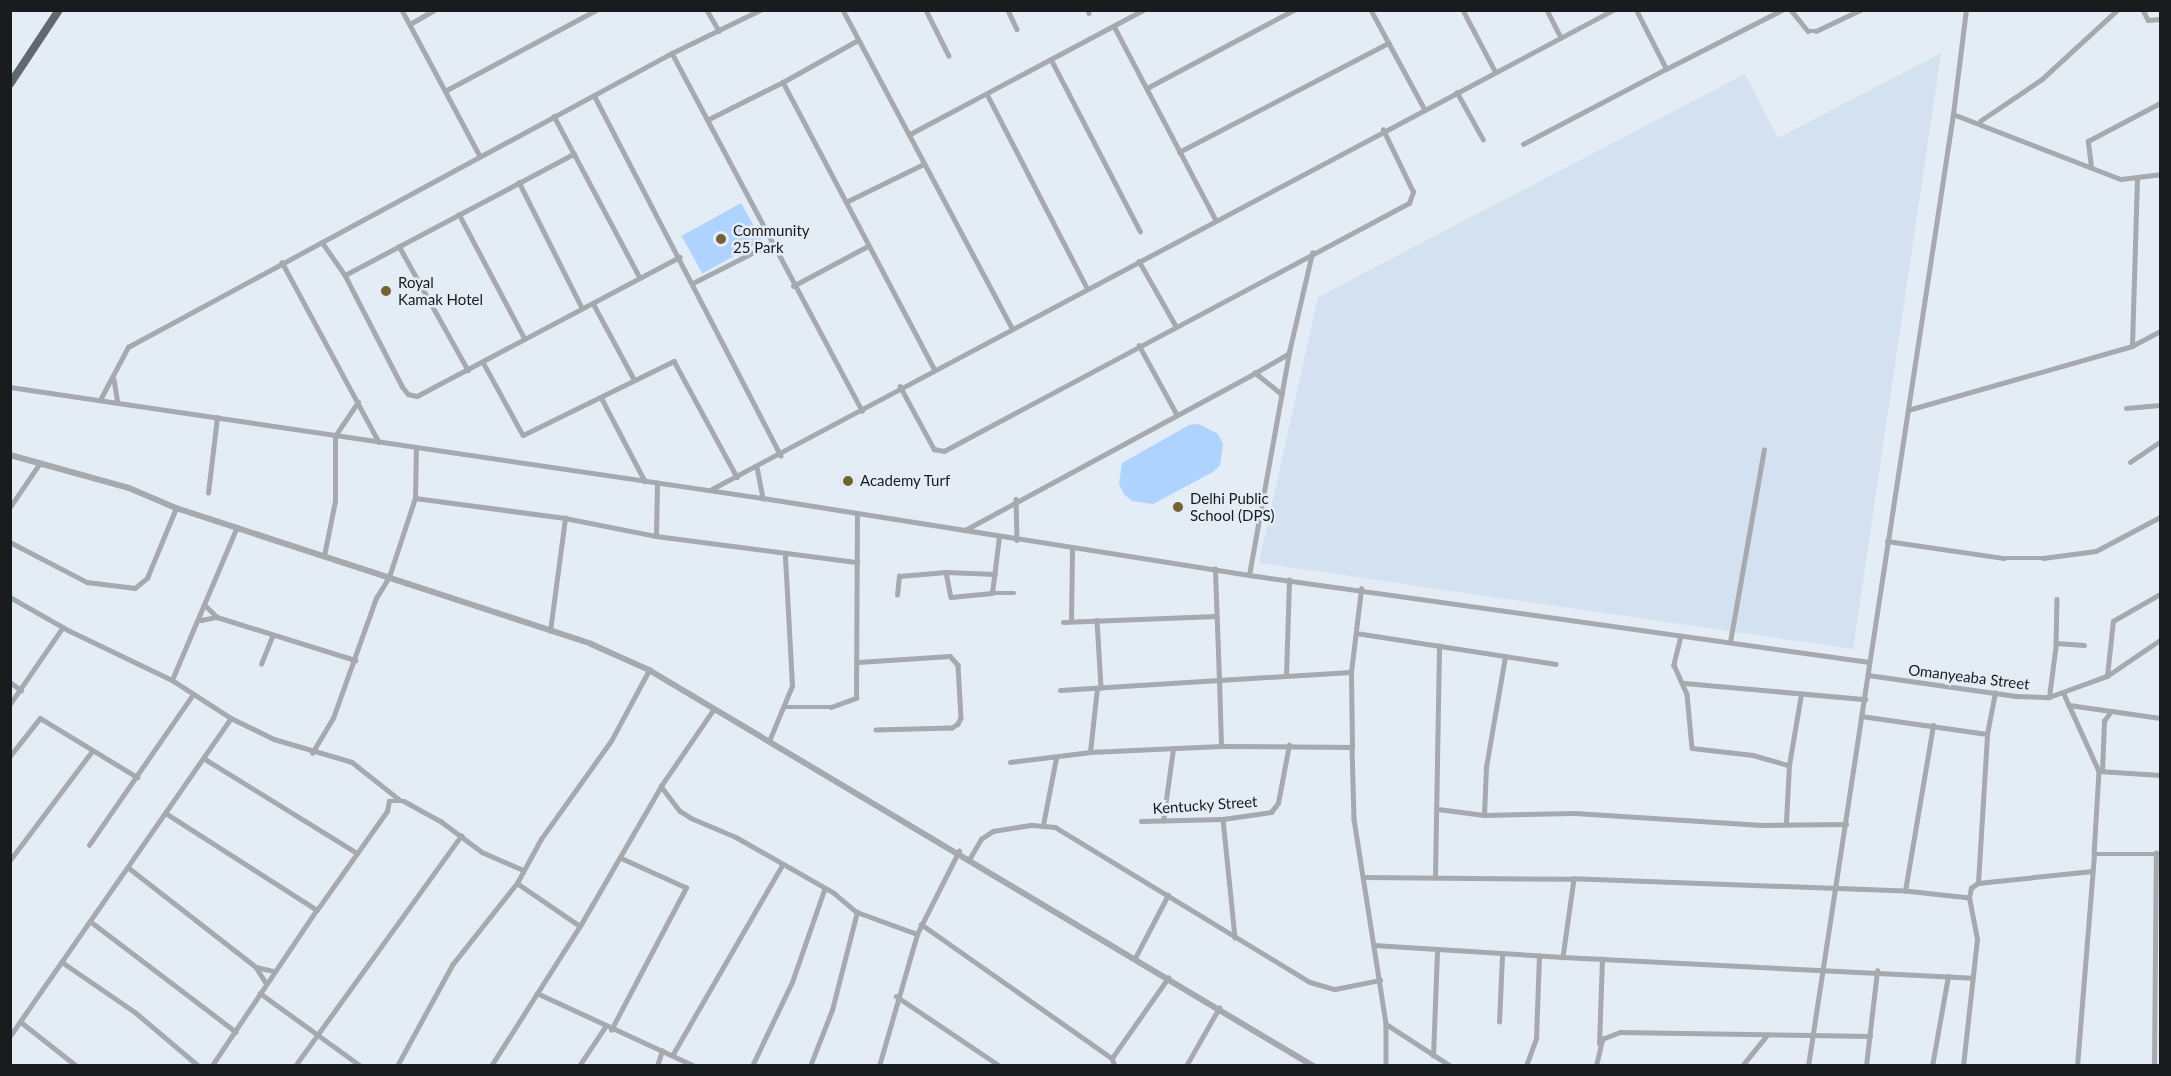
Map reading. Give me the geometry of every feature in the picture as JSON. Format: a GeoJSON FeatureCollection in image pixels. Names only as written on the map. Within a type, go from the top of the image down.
{"type":"FeatureCollection","features":[{"type":"Feature","properties":{"kind":"highway"},"geometry":{"type":"LineString","coordinates":[[10,84],[60,10]]}},
{"type":"Feature","properties":{"kind":"street"},"geometry":{"type":"LineString","coordinates":[[402,10],[480,156]]}},
{"type":"Feature","properties":{"kind":"street"},"geometry":{"type":"LineString","coordinates":[[410,24],[434,10]]}},
{"type":"Feature","properties":{"kind":"street"},"geometry":{"type":"LineString","coordinates":[[445,91],[596,10]]}},
{"type":"Feature","properties":{"kind":"street"},"geometry":{"type":"LineString","coordinates":[[707,10],[719,31]]}},
{"type":"Feature","properties":{"kind":"street"},"geometry":{"type":"LineString","coordinates":[[100,400],[114,380],[128,346],[554,116],[760,10]]}},
{"type":"Feature","properties":{"kind":"street"},"geometry":{"type":"LineString","coordinates":[[843,10],[1012,328]]}},
{"type":"Feature","properties":{"kind":"street"},"geometry":{"type":"LineString","coordinates":[[926,10],[950,56]]}},
{"type":"Feature","properties":{"kind":"street"},"geometry":{"type":"LineString","coordinates":[[1008,10],[1017,29]]}},
{"type":"Feature","properties":{"kind":"street"},"geometry":{"type":"LineString","coordinates":[[910,134],[1143,10]]}},
{"type":"Feature","properties":{"kind":"street"},"geometry":{"type":"LineString","coordinates":[[1147,88],[1294,10]]}},
{"type":"Feature","properties":{"kind":"street"},"geometry":{"type":"LineString","coordinates":[[1371,10],[1424,108]]}},
{"type":"Feature","properties":{"kind":"street"},"geometry":{"type":"LineString","coordinates":[[1463,10],[1495,71]]}},
{"type":"Feature","properties":{"kind":"street"},"geometry":{"type":"LineString","coordinates":[[1547,10],[1561,38]]}},
{"type":"Feature","properties":{"kind":"street"},"geometry":{"type":"LineString","coordinates":[[710,490],[862,411],[900,386],[1613,10]]}},
{"type":"Feature","properties":{"kind":"street"},"geometry":{"type":"LineString","coordinates":[[1636,10],[1666,69]]}},
{"type":"Feature","properties":{"kind":"street"},"geometry":{"type":"LineString","coordinates":[[1523,144],[1782,10]]}},
{"type":"Feature","properties":{"kind":"street"},"geometry":{"type":"LineString","coordinates":[[1791,10],[1802,26],[1816,31],[1860,10]]}},
{"type":"Feature","properties":{"kind":"street"},"geometry":{"type":"LineString","coordinates":[[1808,1065],[1953,114],[1966,10]]}},
{"type":"Feature","properties":{"kind":"street"},"geometry":{"type":"LineString","coordinates":[[1980,121],[2042,79],[2117,10]]}},
{"type":"Feature","properties":{"kind":"street"},"geometry":{"type":"LineString","coordinates":[[2143,10],[2148,20],[2160,20]]}},
{"type":"Feature","properties":{"kind":"street"},"geometry":{"type":"LineString","coordinates":[[1114,26],[1216,220]]}},
{"type":"Feature","properties":{"kind":"street"},"geometry":{"type":"LineString","coordinates":[[707,120],[783,82],[858,40]]}},
{"type":"Feature","properties":{"kind":"street"},"geometry":{"type":"LineString","coordinates":[[1179,152],[1388,43]]}},
{"type":"Feature","properties":{"kind":"street"},"geometry":{"type":"LineString","coordinates":[[672,54],[770,244],[862,411]]}},
{"type":"Feature","properties":{"kind":"street"},"geometry":{"type":"LineString","coordinates":[[1050,59],[1140,231]]}},
{"type":"Feature","properties":{"kind":"street"},"geometry":{"type":"LineString","coordinates":[[783,82],[934,368]]}},
{"type":"Feature","properties":{"kind":"street"},"geometry":{"type":"LineString","coordinates":[[1457,93],[1483,140]]}},
{"type":"Feature","properties":{"kind":"street"},"geometry":{"type":"LineString","coordinates":[[987,94],[1087,288]]}},
{"type":"Feature","properties":{"kind":"street"},"geometry":{"type":"LineString","coordinates":[[594,95],[781,454]]}},
{"type":"Feature","properties":{"kind":"street"},"geometry":{"type":"LineString","coordinates":[[2091,166],[2088,141],[2160,103]]}},
{"type":"Feature","properties":{"kind":"street"},"geometry":{"type":"LineString","coordinates":[[1953,114],[1980,121],[2121,180],[2137,180],[2160,174]]}},
{"type":"Feature","properties":{"kind":"street"},"geometry":{"type":"LineString","coordinates":[[554,116],[640,278]]}},
{"type":"Feature","properties":{"kind":"street"},"geometry":{"type":"LineString","coordinates":[[900,386],[934,449],[944,451],[1413,198],[1383,130]]}},
{"type":"Feature","properties":{"kind":"street"},"geometry":{"type":"LineString","coordinates":[[345,275],[574,154]]}},
{"type":"Feature","properties":{"kind":"street"},"geometry":{"type":"LineString","coordinates":[[846,202],[924,164]]}},
{"type":"Feature","properties":{"kind":"street"},"geometry":{"type":"LineString","coordinates":[[2132,346],[2137,180]]}},
{"type":"Feature","properties":{"kind":"street"},"geometry":{"type":"LineString","coordinates":[[519,182],[582,308]]}},
{"type":"Feature","properties":{"kind":"street"},"geometry":{"type":"LineString","coordinates":[[459,214],[525,339]]}},
{"type":"Feature","properties":{"kind":"street"},"geometry":{"type":"LineString","coordinates":[[322,242],[345,275],[408,394],[417,396],[680,258]]}},
{"type":"Feature","properties":{"kind":"street"},"geometry":{"type":"LineString","coordinates":[[693,283],[770,244]]}},
{"type":"Feature","properties":{"kind":"street"},"geometry":{"type":"LineString","coordinates":[[399,246],[468,370]]}},
{"type":"Feature","properties":{"kind":"street"},"geometry":{"type":"LineString","coordinates":[[793,286],[868,246]]}},
{"type":"Feature","properties":{"kind":"street"},"geometry":{"type":"LineString","coordinates":[[1249,575],[1290,352],[1312,253]]}},
{"type":"Feature","properties":{"kind":"street"},"geometry":{"type":"LineString","coordinates":[[1139,261],[1176,326]]}},
{"type":"Feature","properties":{"kind":"street"},"geometry":{"type":"LineString","coordinates":[[282,262],[379,443]]}},
{"type":"Feature","properties":{"kind":"street"},"geometry":{"type":"LineString","coordinates":[[593,303],[634,379]]}},
{"type":"Feature","properties":{"kind":"street"},"geometry":{"type":"LineString","coordinates":[[1908,410],[2132,346],[2160,331]]}},
{"type":"Feature","properties":{"kind":"street"},"geometry":{"type":"LineString","coordinates":[[1139,345],[1176,413]]}},
{"type":"Feature","properties":{"kind":"street"},"geometry":{"type":"LineString","coordinates":[[963,531],[1016,499],[1290,352]]}},
{"type":"Feature","properties":{"kind":"street"},"geometry":{"type":"LineString","coordinates":[[483,362],[516,429],[523,435],[669,361],[677,364],[737,477]]}},
{"type":"Feature","properties":{"kind":"street"},"geometry":{"type":"LineString","coordinates":[[1254,373],[1282,395]]}},
{"type":"Feature","properties":{"kind":"street"},"geometry":{"type":"LineString","coordinates":[[114,380],[118,403]]}},
{"type":"Feature","properties":{"kind":"street"},"geometry":{"type":"LineString","coordinates":[[10,387],[763,498],[1249,575],[1869,662]]}},
{"type":"Feature","properties":{"kind":"street"},"geometry":{"type":"LineString","coordinates":[[601,397],[645,482]]}},
{"type":"Feature","properties":{"kind":"street"},"geometry":{"type":"LineString","coordinates":[[324,556],[335,501],[335,436],[358,402]]}},
{"type":"Feature","properties":{"kind":"street"},"geometry":{"type":"LineString","coordinates":[[2126,408],[2160,405]]}},
{"type":"Feature","properties":{"kind":"street"},"geometry":{"type":"LineString","coordinates":[[208,493],[217,418]]}},
{"type":"Feature","properties":{"kind":"street"},"geometry":{"type":"LineString","coordinates":[[2130,462],[2160,442]]}},
{"type":"Feature","properties":{"kind":"street"},"geometry":{"type":"LineString","coordinates":[[312,753],[333,718],[375,598],[389,577],[415,498],[416,448]]}},
{"type":"Feature","properties":{"kind":"street"},"geometry":{"type":"LineString","coordinates":[[1730,642],[1764,450]]}},
{"type":"Feature","properties":{"kind":"street"},"geometry":{"type":"LineString","coordinates":[[10,455],[129,488],[176,508],[550,631],[649,670],[713,710],[959,851],[1313,1065]]}},
{"type":"Feature","properties":{"kind":"street"},"geometry":{"type":"LineString","coordinates":[[10,507],[40,463]]}},
{"type":"Feature","properties":{"kind":"street"},"geometry":{"type":"LineString","coordinates":[[757,467],[763,498]]}},
{"type":"Feature","properties":{"kind":"street"},"geometry":{"type":"LineString","coordinates":[[656,536],[657,483]]}},
{"type":"Feature","properties":{"kind":"street"},"geometry":{"type":"LineString","coordinates":[[415,498],[565,518],[656,536],[785,555],[857,561]]}},
{"type":"Feature","properties":{"kind":"street"},"geometry":{"type":"LineString","coordinates":[[1016,499],[1017,540]]}},
{"type":"Feature","properties":{"kind":"street"},"geometry":{"type":"LineString","coordinates":[[10,542],[87,582],[135,588],[147,578],[176,508]]}},
{"type":"Feature","properties":{"kind":"street"},"geometry":{"type":"LineString","coordinates":[[785,707],[831,707],[853,701],[858,662],[857,514]]}},
{"type":"Feature","properties":{"kind":"street"},"geometry":{"type":"LineString","coordinates":[[1887,541],[2004,558],[2043,558],[2096,551],[2160,517]]}},
{"type":"Feature","properties":{"kind":"street"},"geometry":{"type":"LineString","coordinates":[[550,631],[565,518]]}},
{"type":"Feature","properties":{"kind":"street"},"geometry":{"type":"LineString","coordinates":[[172,680],[201,620],[237,527]]}},
{"type":"Feature","properties":{"kind":"street"},"geometry":{"type":"LineString","coordinates":[[992,593],[999,537]]}},
{"type":"Feature","properties":{"kind":"street"},"geometry":{"type":"LineString","coordinates":[[1071,621],[1072,548]]}},
{"type":"Feature","properties":{"kind":"street"},"geometry":{"type":"LineString","coordinates":[[769,741],[785,707],[792,678],[785,555]]}},
{"type":"Feature","properties":{"kind":"street"},"geometry":{"type":"LineString","coordinates":[[1215,569],[1221,746]]}},
{"type":"Feature","properties":{"kind":"street"},"geometry":{"type":"LineString","coordinates":[[897,595],[899,576],[946,572],[994,574]]}},
{"type":"Feature","properties":{"kind":"street"},"geometry":{"type":"LineString","coordinates":[[946,572],[946,591],[951,597],[1014,593]]}},
{"type":"Feature","properties":{"kind":"street"},"geometry":{"type":"LineString","coordinates":[[1286,676],[1289,580]]}},
{"type":"Feature","properties":{"kind":"street"},"geometry":{"type":"LineString","coordinates":[[1361,589],[1351,672],[1354,819],[1386,1024],[1386,1065]]}},
{"type":"Feature","properties":{"kind":"street"},"geometry":{"type":"LineString","coordinates":[[2107,676],[2113,621],[2160,594]]}},
{"type":"Feature","properties":{"kind":"street"},"geometry":{"type":"LineString","coordinates":[[10,597],[63,627],[172,680],[231,718],[312,753],[352,762],[400,800],[461,836],[482,852],[523,870]]}},
{"type":"Feature","properties":{"kind":"street"},"geometry":{"type":"LineString","coordinates":[[2049,697],[2056,643],[2057,599]]}},
{"type":"Feature","properties":{"kind":"street"},"geometry":{"type":"LineString","coordinates":[[206,606],[217,617],[355,660]]}},
{"type":"Feature","properties":{"kind":"street"},"geometry":{"type":"LineString","coordinates":[[1063,622],[1216,616]]}},
{"type":"Feature","properties":{"kind":"street"},"geometry":{"type":"LineString","coordinates":[[201,620],[217,617]]}},
{"type":"Feature","properties":{"kind":"street"},"geometry":{"type":"LineString","coordinates":[[1090,752],[1099,688],[1097,620]]}},
{"type":"Feature","properties":{"kind":"street"},"geometry":{"type":"LineString","coordinates":[[10,704],[63,627]]}},
{"type":"Feature","properties":{"kind":"street"},"geometry":{"type":"LineString","coordinates":[[1356,633],[1556,664]]}},
{"type":"Feature","properties":{"kind":"street"},"geometry":{"type":"LineString","coordinates":[[261,664],[273,635]]}},
{"type":"Feature","properties":{"kind":"street"},"geometry":{"type":"LineString","coordinates":[[1681,636],[1674,665],[1678,679],[1684,683],[1865,699]]}},
{"type":"Feature","properties":{"kind":"street","name":"Omanyeaba Street"},"geometry":{"type":"LineString","coordinates":[[1868,675],[1995,693],[2049,697],[2064,694],[2107,676],[2160,640]]}},
{"type":"Feature","properties":{"kind":"street"},"geometry":{"type":"LineString","coordinates":[[2056,643],[2084,645]]}},
{"type":"Feature","properties":{"kind":"street"},"geometry":{"type":"LineString","coordinates":[[1435,877],[1438,809],[1439,646]]}},
{"type":"Feature","properties":{"kind":"street"},"geometry":{"type":"LineString","coordinates":[[858,662],[950,656],[958,665],[958,724],[952,728],[876,730]]}},
{"type":"Feature","properties":{"kind":"street"},"geometry":{"type":"LineString","coordinates":[[1484,814],[1486,767],[1505,657]]}},
{"type":"Feature","properties":{"kind":"street"},"geometry":{"type":"LineString","coordinates":[[397,1065],[452,964],[518,883],[523,870],[610,741],[649,670]]}},
{"type":"Feature","properties":{"kind":"street"},"geometry":{"type":"LineString","coordinates":[[1060,690],[1351,672]]}},
{"type":"Feature","properties":{"kind":"street"},"geometry":{"type":"LineString","coordinates":[[10,682],[21,690]]}},
{"type":"Feature","properties":{"kind":"street"},"geometry":{"type":"LineString","coordinates":[[1684,683],[1692,748],[1753,754],[1789,765]]}},
{"type":"Feature","properties":{"kind":"street"},"geometry":{"type":"LineString","coordinates":[[1978,883],[1987,735],[1995,693]]}},
{"type":"Feature","properties":{"kind":"street"},"geometry":{"type":"LineString","coordinates":[[89,845],[193,694]]}},
{"type":"Feature","properties":{"kind":"street"},"geometry":{"type":"LineString","coordinates":[[1786,822],[1789,765],[1801,694]]}},
{"type":"Feature","properties":{"kind":"street"},"geometry":{"type":"LineString","coordinates":[[2064,694],[2101,771]]}},
{"type":"Feature","properties":{"kind":"street"},"geometry":{"type":"LineString","coordinates":[[2069,705],[2160,718]]}},
{"type":"Feature","properties":{"kind":"street"},"geometry":{"type":"LineString","coordinates":[[491,1065],[580,926],[661,786],[713,710]]}},
{"type":"Feature","properties":{"kind":"street"},"geometry":{"type":"LineString","coordinates":[[2077,1065],[2104,721],[2111,711]]}},
{"type":"Feature","properties":{"kind":"street"},"geometry":{"type":"LineString","coordinates":[[1861,716],[1933,725],[1987,735]]}},
{"type":"Feature","properties":{"kind":"street"},"geometry":{"type":"LineString","coordinates":[[10,756],[39,718],[137,777]]}},
{"type":"Feature","properties":{"kind":"street"},"geometry":{"type":"LineString","coordinates":[[10,1036],[167,814],[231,718]]}},
{"type":"Feature","properties":{"kind":"street"},"geometry":{"type":"LineString","coordinates":[[1905,891],[1933,725]]}},
{"type":"Feature","properties":{"kind":"street","name":"Kentucky Street"},"geometry":{"type":"LineString","coordinates":[[1142,821],[1223,819],[1271,812],[1278,803],[1289,745]]}},
{"type":"Feature","properties":{"kind":"street"},"geometry":{"type":"LineString","coordinates":[[1010,762],[1090,752],[1221,746],[1352,747]]}},
{"type":"Feature","properties":{"kind":"street"},"geometry":{"type":"LineString","coordinates":[[1163,821],[1173,749]]}},
{"type":"Feature","properties":{"kind":"street"},"geometry":{"type":"LineString","coordinates":[[10,860],[92,751]]}},
{"type":"Feature","properties":{"kind":"street"},"geometry":{"type":"LineString","coordinates":[[1043,825],[1056,758]]}},
{"type":"Feature","properties":{"kind":"street"},"geometry":{"type":"LineString","coordinates":[[204,759],[357,853]]}},
{"type":"Feature","properties":{"kind":"street"},"geometry":{"type":"LineString","coordinates":[[2101,771],[2160,775]]}},
{"type":"Feature","properties":{"kind":"street"},"geometry":{"type":"LineString","coordinates":[[212,1065],[236,1032],[273,971],[387,811],[389,801],[384,786]]}},
{"type":"Feature","properties":{"kind":"street"},"geometry":{"type":"LineString","coordinates":[[661,786],[680,811],[691,818],[736,837],[857,912],[917,934]]}},
{"type":"Feature","properties":{"kind":"street"},"geometry":{"type":"LineString","coordinates":[[389,801],[400,800]]}},
{"type":"Feature","properties":{"kind":"street"},"geometry":{"type":"LineString","coordinates":[[1438,809],[1484,814],[1575,813],[1762,825],[1786,822],[1846,824]]}},
{"type":"Feature","properties":{"kind":"street"},"geometry":{"type":"LineString","coordinates":[[167,814],[317,910]]}},
{"type":"Feature","properties":{"kind":"street"},"geometry":{"type":"LineString","coordinates":[[1223,819],[1235,937]]}},
{"type":"Feature","properties":{"kind":"street"},"geometry":{"type":"LineString","coordinates":[[970,858],[981,839],[993,831],[1043,825],[1055,827],[1235,937],[1324,988],[1380,980]]}},
{"type":"Feature","properties":{"kind":"street"},"geometry":{"type":"LineString","coordinates":[[295,1065],[461,836]]}},
{"type":"Feature","properties":{"kind":"street"},"geometry":{"type":"LineString","coordinates":[[879,1065],[896,996],[917,934],[959,851]]}},
{"type":"Feature","properties":{"kind":"street"},"geometry":{"type":"LineString","coordinates":[[2094,854],[2158,853],[2154,1065]]}},
{"type":"Feature","properties":{"kind":"street"},"geometry":{"type":"LineString","coordinates":[[611,1030],[686,888],[620,858]]}},
{"type":"Feature","properties":{"kind":"street"},"geometry":{"type":"LineString","coordinates":[[673,1054],[782,865]]}},
{"type":"Feature","properties":{"kind":"street"},"geometry":{"type":"LineString","coordinates":[[129,868],[256,967],[266,983]]}},
{"type":"Feature","properties":{"kind":"street"},"geometry":{"type":"LineString","coordinates":[[1963,1065],[1977,929],[1969,898],[1971,888],[1978,883],[2092,871]]}},
{"type":"Feature","properties":{"kind":"street"},"geometry":{"type":"LineString","coordinates":[[1364,876],[1574,879],[1905,891],[1969,898]]}},
{"type":"Feature","properties":{"kind":"street"},"geometry":{"type":"LineString","coordinates":[[1563,957],[1574,879]]}},
{"type":"Feature","properties":{"kind":"street"},"geometry":{"type":"LineString","coordinates":[[518,883],[580,926]]}},
{"type":"Feature","properties":{"kind":"street"},"geometry":{"type":"LineString","coordinates":[[752,1065],[792,982],[824,890]]}},
{"type":"Feature","properties":{"kind":"street"},"geometry":{"type":"LineString","coordinates":[[1135,958],[1168,896]]}},
{"type":"Feature","properties":{"kind":"street"},"geometry":{"type":"LineString","coordinates":[[810,1065],[832,1010],[857,912]]}},
{"type":"Feature","properties":{"kind":"street"},"geometry":{"type":"LineString","coordinates":[[90,921],[236,1032]]}},
{"type":"Feature","properties":{"kind":"street"},"geometry":{"type":"LineString","coordinates":[[921,924],[1112,1058],[1115,1065]]}},
{"type":"Feature","properties":{"kind":"street"},"geometry":{"type":"LineString","coordinates":[[1374,945],[1502,955],[1822,968],[1972,978]]}},
{"type":"Feature","properties":{"kind":"street"},"geometry":{"type":"LineString","coordinates":[[1433,1056],[1437,950]]}},
{"type":"Feature","properties":{"kind":"street"},"geometry":{"type":"LineString","coordinates":[[1500,1022],[1502,955]]}},
{"type":"Feature","properties":{"kind":"street"},"geometry":{"type":"LineString","coordinates":[[1526,1065],[1536,1038],[1539,956]]}},
{"type":"Feature","properties":{"kind":"street"},"geometry":{"type":"LineString","coordinates":[[1596,1065],[1599,1044],[1602,959]]}},
{"type":"Feature","properties":{"kind":"street"},"geometry":{"type":"LineString","coordinates":[[62,962],[135,1012],[199,1065]]}},
{"type":"Feature","properties":{"kind":"street"},"geometry":{"type":"LineString","coordinates":[[256,967],[273,971]]}},
{"type":"Feature","properties":{"kind":"street"},"geometry":{"type":"LineString","coordinates":[[1866,1065],[1877,971]]}},
{"type":"Feature","properties":{"kind":"street"},"geometry":{"type":"LineString","coordinates":[[1932,1065],[1948,976]]}},
{"type":"Feature","properties":{"kind":"street"},"geometry":{"type":"LineString","coordinates":[[1112,1058],[1168,978]]}},
{"type":"Feature","properties":{"kind":"street"},"geometry":{"type":"LineString","coordinates":[[260,993],[315,1035],[361,1065]]}},
{"type":"Feature","properties":{"kind":"street"},"geometry":{"type":"LineString","coordinates":[[537,993],[611,1030],[695,1065]]}},
{"type":"Feature","properties":{"kind":"street"},"geometry":{"type":"LineString","coordinates":[[896,996],[1000,1065]]}},
{"type":"Feature","properties":{"kind":"street"},"geometry":{"type":"LineString","coordinates":[[1186,1065],[1219,1007]]}},
{"type":"Feature","properties":{"kind":"street"},"geometry":{"type":"LineString","coordinates":[[21,1022],[76,1065]]}},
{"type":"Feature","properties":{"kind":"street"},"geometry":{"type":"LineString","coordinates":[[1386,1024],[1433,1056],[1451,1065]]}},
{"type":"Feature","properties":{"kind":"street"},"geometry":{"type":"LineString","coordinates":[[579,1065],[605,1027]]}},
{"type":"Feature","properties":{"kind":"street"},"geometry":{"type":"LineString","coordinates":[[1599,1044],[1611,1035],[1643,1031],[1870,1036]]}},
{"type":"Feature","properties":{"kind":"street"},"geometry":{"type":"LineString","coordinates":[[1742,1065],[1767,1035]]}},
{"type":"Feature","properties":{"kind":"street"},"geometry":{"type":"LineString","coordinates":[[657,1065],[662,1051]]}},
{"type":"Feature","properties":{"kind":"shaded area"},"geometry":{"type":"Polygon","coordinates":[[[1941,53],[1853,649],[1259,563],[1318,297],[1745,74],[1778,138],[1941,53]]]}},
{"type":"Feature","properties":{"kind":"shaded area","name":"Community 25 Park"},"geometry":{"type":"Polygon","coordinates":[[[741,203],[762,241],[702,274],[682,236],[741,203]]]}},
{"type":"Feature","properties":{"kind":"shaded area"},"geometry":{"type":"Polygon","coordinates":[[[1199,424],[1218,434],[1223,444],[1220,465],[1213,472],[1153,504],[1132,501],[1124,494],[1119,484],[1122,463],[1189,425],[1199,424]]]}},
{"type":"Feature","properties":{"kind":"shaded area","name":"Academy Turf"},"geometry":{"type":"Polygon","coordinates":[[[848,473],[854,475],[856,481],[854,487],[848,489],[842,487],[840,481],[842,475],[848,473]]]}},
{"type":"Feature","properties":{"kind":"place","name":"Community 25 Park"},"geometry":{"type":"Point","coordinates":[721,239]}},
{"type":"Feature","properties":{"kind":"place","name":"Royal Kamak Hotel"},"geometry":{"type":"Point","coordinates":[386,291]}},
{"type":"Feature","properties":{"kind":"place","name":"Academy Turf"},"geometry":{"type":"Point","coordinates":[848,481]}},
{"type":"Feature","properties":{"kind":"place","name":"Delhi Public School (DPS)"},"geometry":{"type":"Point","coordinates":[1178,507]}}]}
